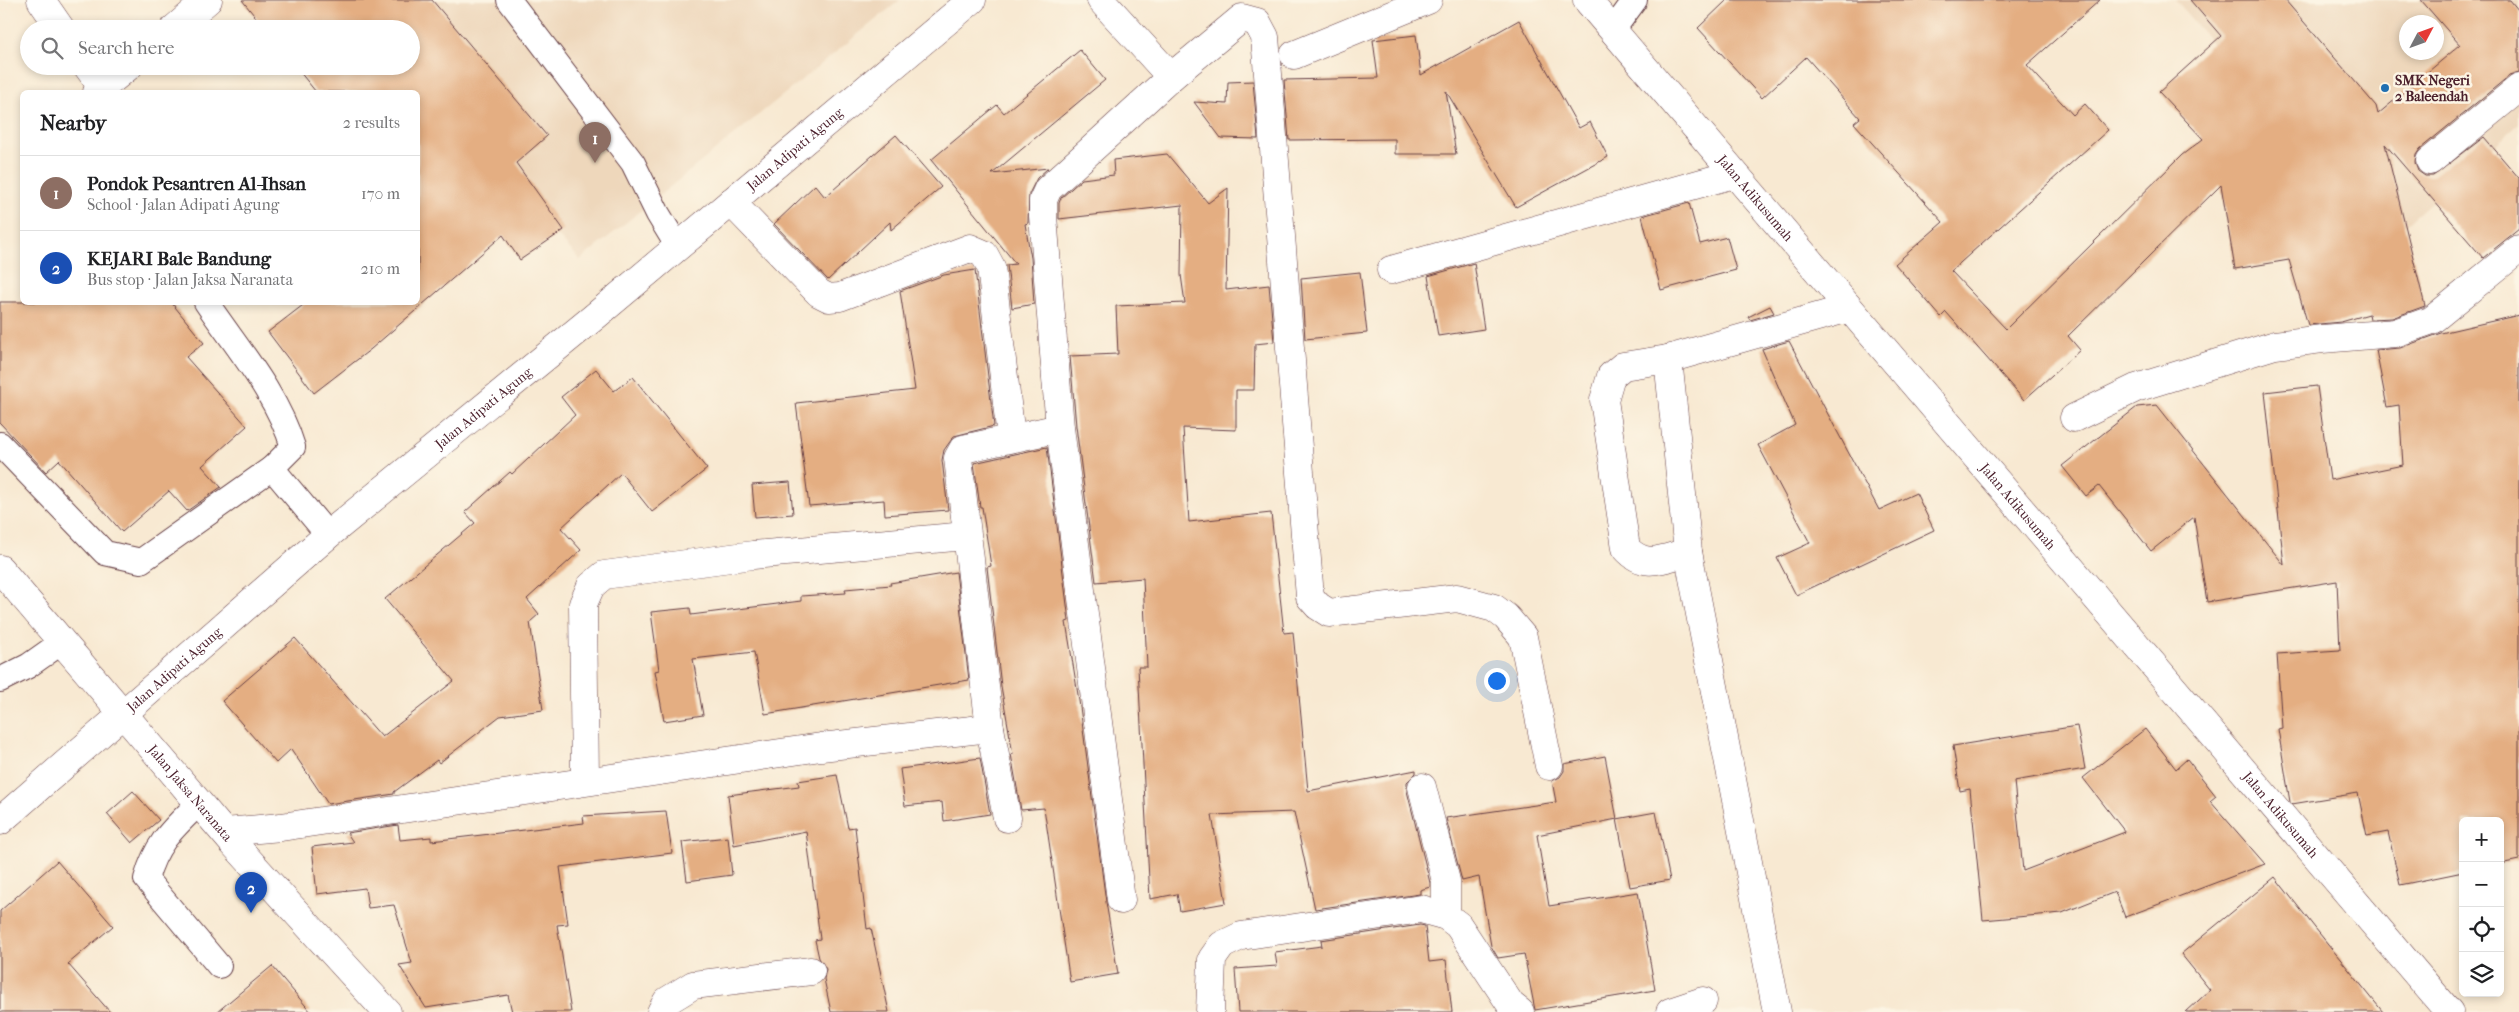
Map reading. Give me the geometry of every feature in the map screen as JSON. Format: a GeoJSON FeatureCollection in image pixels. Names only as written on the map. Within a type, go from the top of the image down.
{"type":"FeatureCollection","features":[{"type":"Feature","properties":{"kind":"street"},"geometry":{"type":"LineString","coordinates":[[40,0],[54,20]]}},
{"type":"Feature","properties":{"kind":"street"},"geometry":{"type":"LineString","coordinates":[[185,20],[208,0]]}},
{"type":"Feature","properties":{"kind":"street","name":"Jalan Adipati Agung"},"geometry":{"type":"LineString","coordinates":[[0,821],[328,536],[678,248],[972,0]]}},
{"type":"Feature","properties":{"kind":"street"},"geometry":{"type":"LineString","coordinates":[[1101,0],[1171,77]]}},
{"type":"Feature","properties":{"kind":"street"},"geometry":{"type":"LineString","coordinates":[[1294,55],[1428,0]]}},
{"type":"Feature","properties":{"kind":"street","name":"Jalan Adikusumah"},"geometry":{"type":"LineString","coordinates":[[1587,0],[2449,1012]]}},
{"type":"Feature","properties":{"kind":"street"},"geometry":{"type":"LineString","coordinates":[[1121,900],[1060,428],[1043,200],[1048,189],[1171,77],[1242,18],[1257,22],[1265,37],[1310,597],[1318,606],[1328,612],[1456,598],[1494,608],[1506,617],[1524,637],[1550,766]]}},
{"type":"Feature","properties":{"kind":"street"},"geometry":{"type":"LineString","coordinates":[[92,75],[100,90],[118,75]]}},
{"type":"Feature","properties":{"kind":"street"},"geometry":{"type":"LineString","coordinates":[[2430,161],[2519,88]]}},
{"type":"Feature","properties":{"kind":"street"},"geometry":{"type":"LineString","coordinates":[[1392,270],[1734,174]]}},
{"type":"Feature","properties":{"kind":"street"},"geometry":{"type":"LineString","coordinates":[[731,202],[819,293],[829,298],[840,297],[970,248],[984,254],[991,267],[1012,438]]}},
{"type":"Feature","properties":{"kind":"street"},"geometry":{"type":"LineString","coordinates":[[2074,418],[2136,388],[2275,345],[2322,338],[2395,333],[2432,320],[2519,249]]}},
{"type":"Feature","properties":{"kind":"street"},"geometry":{"type":"LineString","coordinates":[[1688,552],[1646,562],[1635,558],[1626,548],[1604,400],[1611,376],[1623,366],[1668,359],[1849,308]]}},
{"type":"Feature","properties":{"kind":"street"},"geometry":{"type":"LineString","coordinates":[[1668,359],[1688,552],[1777,1012]]}},
{"type":"Feature","properties":{"kind":"street"},"geometry":{"type":"LineString","coordinates":[[1006,818],[990,728],[958,458],[963,449],[1060,428]]}},
{"type":"Feature","properties":{"kind":"street"},"geometry":{"type":"LineString","coordinates":[[586,781],[583,604],[591,586],[604,576],[752,556],[966,536]]}},
{"type":"Feature","properties":{"kind":"street","name":"Jalan Jaksa Naranata"},"geometry":{"type":"LineString","coordinates":[[0,569],[199,803],[387,1012]]}},
{"type":"Feature","properties":{"kind":"street"},"geometry":{"type":"LineString","coordinates":[[225,832],[281,827],[820,747],[990,728]]}},
{"type":"Feature","properties":{"kind":"street"},"geometry":{"type":"LineString","coordinates":[[1422,787],[1446,881],[1446,916]]}},
{"type":"Feature","properties":{"kind":"street"},"geometry":{"type":"LineString","coordinates":[[1210,1012],[1212,959],[1222,945],[1241,936],[1421,909],[1446,916],[1458,925],[1511,1005],[1520,1012]]}},
{"type":"Feature","properties":{"kind":"street"},"geometry":{"type":"LineString","coordinates":[[661,1012],[667,1001],[693,985],[811,971]]}},
{"type":"Feature","properties":{"kind":"street"},"geometry":{"type":"LineString","coordinates":[[1670,1012],[1704,1001]]}},
{"type":"Feature","properties":{"kind":"lane"},"geometry":{"type":"LineString","coordinates":[[510,0],[633,163],[658,214],[678,248]]}},
{"type":"Feature","properties":{"kind":"lane"},"geometry":{"type":"LineString","coordinates":[[1613,30],[1635,0]]}},
{"type":"Feature","properties":{"kind":"lane"},"geometry":{"type":"LineString","coordinates":[[0,444],[105,553],[141,561],[272,468],[293,447],[286,423],[254,371],[208,305]]}},
{"type":"Feature","properties":{"kind":"lane"},"geometry":{"type":"LineString","coordinates":[[272,468],[328,536]]}},
{"type":"Feature","properties":{"kind":"lane"},"geometry":{"type":"LineString","coordinates":[[0,680],[28,666],[62,642]]}},
{"type":"Feature","properties":{"kind":"lane"},"geometry":{"type":"LineString","coordinates":[[199,803],[162,840],[152,860],[146,879],[219,966]]}},
{"type":"Feature","properties":{"kind":"shaded area"},"geometry":{"type":"Polygon","coordinates":[[[344,0],[900,0],[580,260],[412,75],[420,75],[420,20],[390,20],[344,0]]]}},
{"type":"Feature","properties":{"kind":"shaded area","name":"SMK Negeri 2 Baleendah"},"geometry":{"type":"Polygon","coordinates":[[[2175,0],[2519,0],[2519,124],[2385,243],[2175,0]]]}},
{"type":"Feature","properties":{"kind":"building"},"geometry":{"type":"Polygon","coordinates":[[[242,0],[432,0],[547,136],[516,163],[564,230],[520,260],[503,235],[371,349],[314,393],[268,332],[303,305],[420,305],[420,90],[314,90],[302,75],[420,75],[420,20],[258,20],[242,0]]]}},
{"type":"Feature","properties":{"kind":"building"},"geometry":{"type":"Polygon","coordinates":[[[1727,0],[2100,0],[2027,65],[2073,115],[2085,104],[2108,130],[1951,271],[2006,329],[2182,155],[2203,139],[2159,92],[2221,36],[2190,0],[2285,0],[2376,106],[2378,114],[2460,45],[2444,27],[2444,15],[2434,15],[2421,0],[2510,0],[2519,11],[2519,73],[2509,76],[2420,149],[2416,155],[2415,163],[2418,171],[2425,176],[2433,176],[2484,137],[2519,178],[2519,229],[2483,258],[2385,144],[2425,306],[2392,318],[2370,319],[2369,314],[2341,322],[2308,325],[2289,260],[2235,269],[2221,185],[2068,336],[2080,350],[2024,400],[1946,312],[1941,317],[1895,264],[1943,222],[1854,123],[1860,118],[1806,57],[1762,98],[1698,28],[1727,0]]]}},
{"type":"Feature","properties":{"kind":"building"},"geometry":{"type":"Polygon","coordinates":[[[1519,20],[1579,128],[1590,122],[1608,157],[1516,207],[1446,91],[1456,154],[1395,154],[1395,139],[1289,140],[1284,80],[1378,78],[1373,40],[1416,35],[1421,75],[1519,20]]]}},
{"type":"Feature","properties":{"kind":"building"},"geometry":{"type":"Polygon","coordinates":[[[1080,50],[1105,80],[992,174],[1048,168],[1037,178],[1029,194],[1028,223],[1025,224],[1031,258],[1034,304],[1012,308],[1007,265],[1016,264],[931,160],[997,105],[1004,113],[1080,50]]]}},
{"type":"Feature","properties":{"kind":"building"},"geometry":{"type":"Polygon","coordinates":[[[1253,81],[1258,139],[1221,138],[1194,102],[1227,104],[1228,82],[1253,81]]]}},
{"type":"Feature","properties":{"kind":"building"},"geometry":{"type":"Polygon","coordinates":[[[896,135],[941,187],[891,230],[890,222],[828,280],[774,224],[815,185],[825,197],[896,135]]]}},
{"type":"Feature","properties":{"kind":"building"},"geometry":{"type":"Polygon","coordinates":[[[1167,154],[1208,203],[1228,188],[1226,290],[1269,285],[1274,342],[1255,344],[1254,390],[1236,390],[1236,430],[1183,428],[1189,522],[1271,513],[1284,633],[1293,632],[1308,791],[1416,770],[1416,773],[1407,782],[1407,791],[1430,883],[1430,887],[1420,890],[1420,894],[1315,909],[1294,812],[1212,815],[1226,903],[1180,911],[1177,894],[1150,899],[1138,667],[1147,667],[1143,578],[1096,582],[1076,426],[1070,356],[1118,354],[1116,306],[1185,303],[1181,275],[1182,205],[1059,219],[1059,203],[1061,198],[1082,179],[1114,175],[1113,160],[1167,154]]]}},
{"type":"Feature","properties":{"kind":"building"},"geometry":{"type":"Polygon","coordinates":[[[1689,203],[1700,244],[1727,237],[1736,270],[1661,290],[1642,216],[1689,203]]]}},
{"type":"Feature","properties":{"kind":"building"},"geometry":{"type":"Polygon","coordinates":[[[1474,263],[1484,329],[1438,336],[1428,276],[1474,263]]]}},
{"type":"Feature","properties":{"kind":"building"},"geometry":{"type":"Polygon","coordinates":[[[975,270],[994,426],[954,436],[944,450],[942,460],[948,510],[885,515],[884,500],[809,506],[796,403],[915,390],[900,291],[944,275],[975,270]]]}},
{"type":"Feature","properties":{"kind":"building"},"geometry":{"type":"Polygon","coordinates":[[[1360,272],[1367,333],[1305,339],[1301,278],[1360,272]]]}},
{"type":"Feature","properties":{"kind":"building"},"geometry":{"type":"Polygon","coordinates":[[[0,302],[20,302],[20,305],[173,305],[204,343],[186,357],[247,426],[202,466],[221,487],[187,511],[169,491],[122,532],[59,460],[46,472],[0,423],[0,302]]]}},
{"type":"Feature","properties":{"kind":"building"},"geometry":{"type":"Polygon","coordinates":[[[1770,306],[1774,313],[1750,320],[1748,317],[1770,306]]]}},
{"type":"Feature","properties":{"kind":"building"},"geometry":{"type":"Polygon","coordinates":[[[2519,315],[2519,860],[2504,863],[2504,817],[2459,817],[2459,873],[2400,885],[2388,832],[2367,836],[2358,793],[2292,804],[2290,802],[2278,729],[2282,728],[2277,654],[2340,650],[2337,581],[2207,602],[2194,517],[2151,551],[2099,486],[2086,496],[2062,466],[2137,407],[2157,405],[2284,565],[2265,392],[2317,386],[2330,480],[2403,465],[2399,405],[2387,407],[2376,350],[2400,348],[2441,333],[2519,315]]]}},
{"type":"Feature","properties":{"kind":"building"},"geometry":{"type":"Polygon","coordinates":[[[1789,341],[1879,510],[1916,493],[1934,530],[1796,595],[1777,558],[1810,543],[1758,445],[1795,425],[1762,349],[1789,341]]]}},
{"type":"Feature","properties":{"kind":"building"},"geometry":{"type":"Polygon","coordinates":[[[596,369],[614,391],[633,377],[707,469],[652,512],[621,473],[561,528],[581,550],[527,599],[539,614],[530,622],[543,710],[500,716],[439,763],[437,760],[394,792],[394,794],[328,804],[291,749],[276,763],[222,701],[295,638],[382,737],[454,681],[385,599],[475,523],[465,512],[510,472],[512,474],[575,415],[561,397],[596,369]]]}},
{"type":"Feature","properties":{"kind":"building"},"geometry":{"type":"Polygon","coordinates":[[[1047,447],[1069,621],[1066,622],[1118,974],[1070,982],[1044,808],[1021,810],[1001,686],[987,567],[991,566],[974,463],[1047,447]]]}},
{"type":"Feature","properties":{"kind":"building"},"geometry":{"type":"Polygon","coordinates":[[[790,482],[793,514],[755,517],[752,485],[790,482]]]}},
{"type":"Feature","properties":{"kind":"building"},"geometry":{"type":"Polygon","coordinates":[[[956,572],[969,680],[765,714],[754,652],[693,659],[703,715],[664,721],[655,671],[659,670],[651,612],[690,608],[691,615],[801,601],[801,596],[846,593],[845,589],[891,585],[890,583],[956,572]]]}},
{"type":"Feature","properties":{"kind":"building"},"geometry":{"type":"Polygon","coordinates":[[[2077,726],[2085,769],[2014,781],[2023,871],[2125,832],[2083,778],[2145,729],[2176,769],[2187,759],[2216,796],[2210,801],[2265,864],[2125,917],[2115,892],[2062,913],[1983,920],[1970,789],[1960,791],[1953,746],[2077,726]]]}},
{"type":"Feature","properties":{"kind":"building"},"geometry":{"type":"Polygon","coordinates":[[[1605,756],[1617,819],[1537,835],[1549,906],[1638,892],[1655,990],[1535,1010],[1524,954],[1498,958],[1491,946],[1479,877],[1462,881],[1446,818],[1556,802],[1552,781],[1560,777],[1564,771],[1564,764],[1605,756]]]}},
{"type":"Feature","properties":{"kind":"building"},"geometry":{"type":"Polygon","coordinates":[[[980,758],[990,814],[944,821],[942,802],[905,806],[900,769],[980,758]]]}},
{"type":"Feature","properties":{"kind":"building"},"geometry":{"type":"Polygon","coordinates":[[[837,775],[848,828],[855,827],[867,929],[871,928],[889,1012],[831,1012],[824,979],[826,969],[819,958],[815,940],[820,939],[806,831],[734,845],[728,795],[799,786],[798,781],[837,775]]]}},
{"type":"Feature","properties":{"kind":"building"},"geometry":{"type":"Polygon","coordinates":[[[133,791],[159,820],[132,843],[107,814],[133,791]]]}},
{"type":"Feature","properties":{"kind":"building"},"geometry":{"type":"Polygon","coordinates":[[[666,811],[672,853],[560,867],[568,924],[557,925],[571,1012],[512,1012],[508,995],[426,1008],[399,965],[412,963],[394,905],[368,908],[365,888],[317,894],[312,847],[353,842],[347,833],[398,825],[400,840],[431,837],[431,841],[584,823],[583,816],[666,811]]]}},
{"type":"Feature","properties":{"kind":"building"},"geometry":{"type":"Polygon","coordinates":[[[1656,812],[1670,880],[1630,887],[1617,819],[1656,812]]]}},
{"type":"Feature","properties":{"kind":"building"},"geometry":{"type":"Polygon","coordinates":[[[728,837],[732,875],[687,881],[682,842],[728,837]]]}},
{"type":"Feature","properties":{"kind":"building"},"geometry":{"type":"Polygon","coordinates":[[[57,861],[113,926],[68,964],[110,1012],[0,1012],[0,911],[57,861]]]}},
{"type":"Feature","properties":{"kind":"building"},"geometry":{"type":"Polygon","coordinates":[[[2275,877],[2383,1012],[2186,1012],[2210,990],[2181,954],[2275,877]]]}},
{"type":"Feature","properties":{"kind":"building"},"geometry":{"type":"Polygon","coordinates":[[[1420,925],[1425,926],[1429,962],[1446,960],[1452,1012],[1238,1012],[1235,969],[1277,966],[1275,952],[1322,946],[1321,940],[1420,925]]]}},
{"type":"Feature","properties":{"kind":"building"},"geometry":{"type":"Polygon","coordinates":[[[272,966],[311,1012],[217,1012],[272,966]]]}},
{"type":"Feature","properties":{"kind":"place","name":"SMK Negeri 2 Baleendah"},"geometry":{"type":"Point","coordinates":[2385,88]}},
{"type":"Feature","properties":{"kind":"place","name":"Pondok Pesantren Al-Ihsan"},"geometry":{"type":"Point","coordinates":[595,163]}},
{"type":"Feature","properties":{"kind":"place","name":"KEJARI Bale Bandung"},"geometry":{"type":"Point","coordinates":[251,913]}}]}
